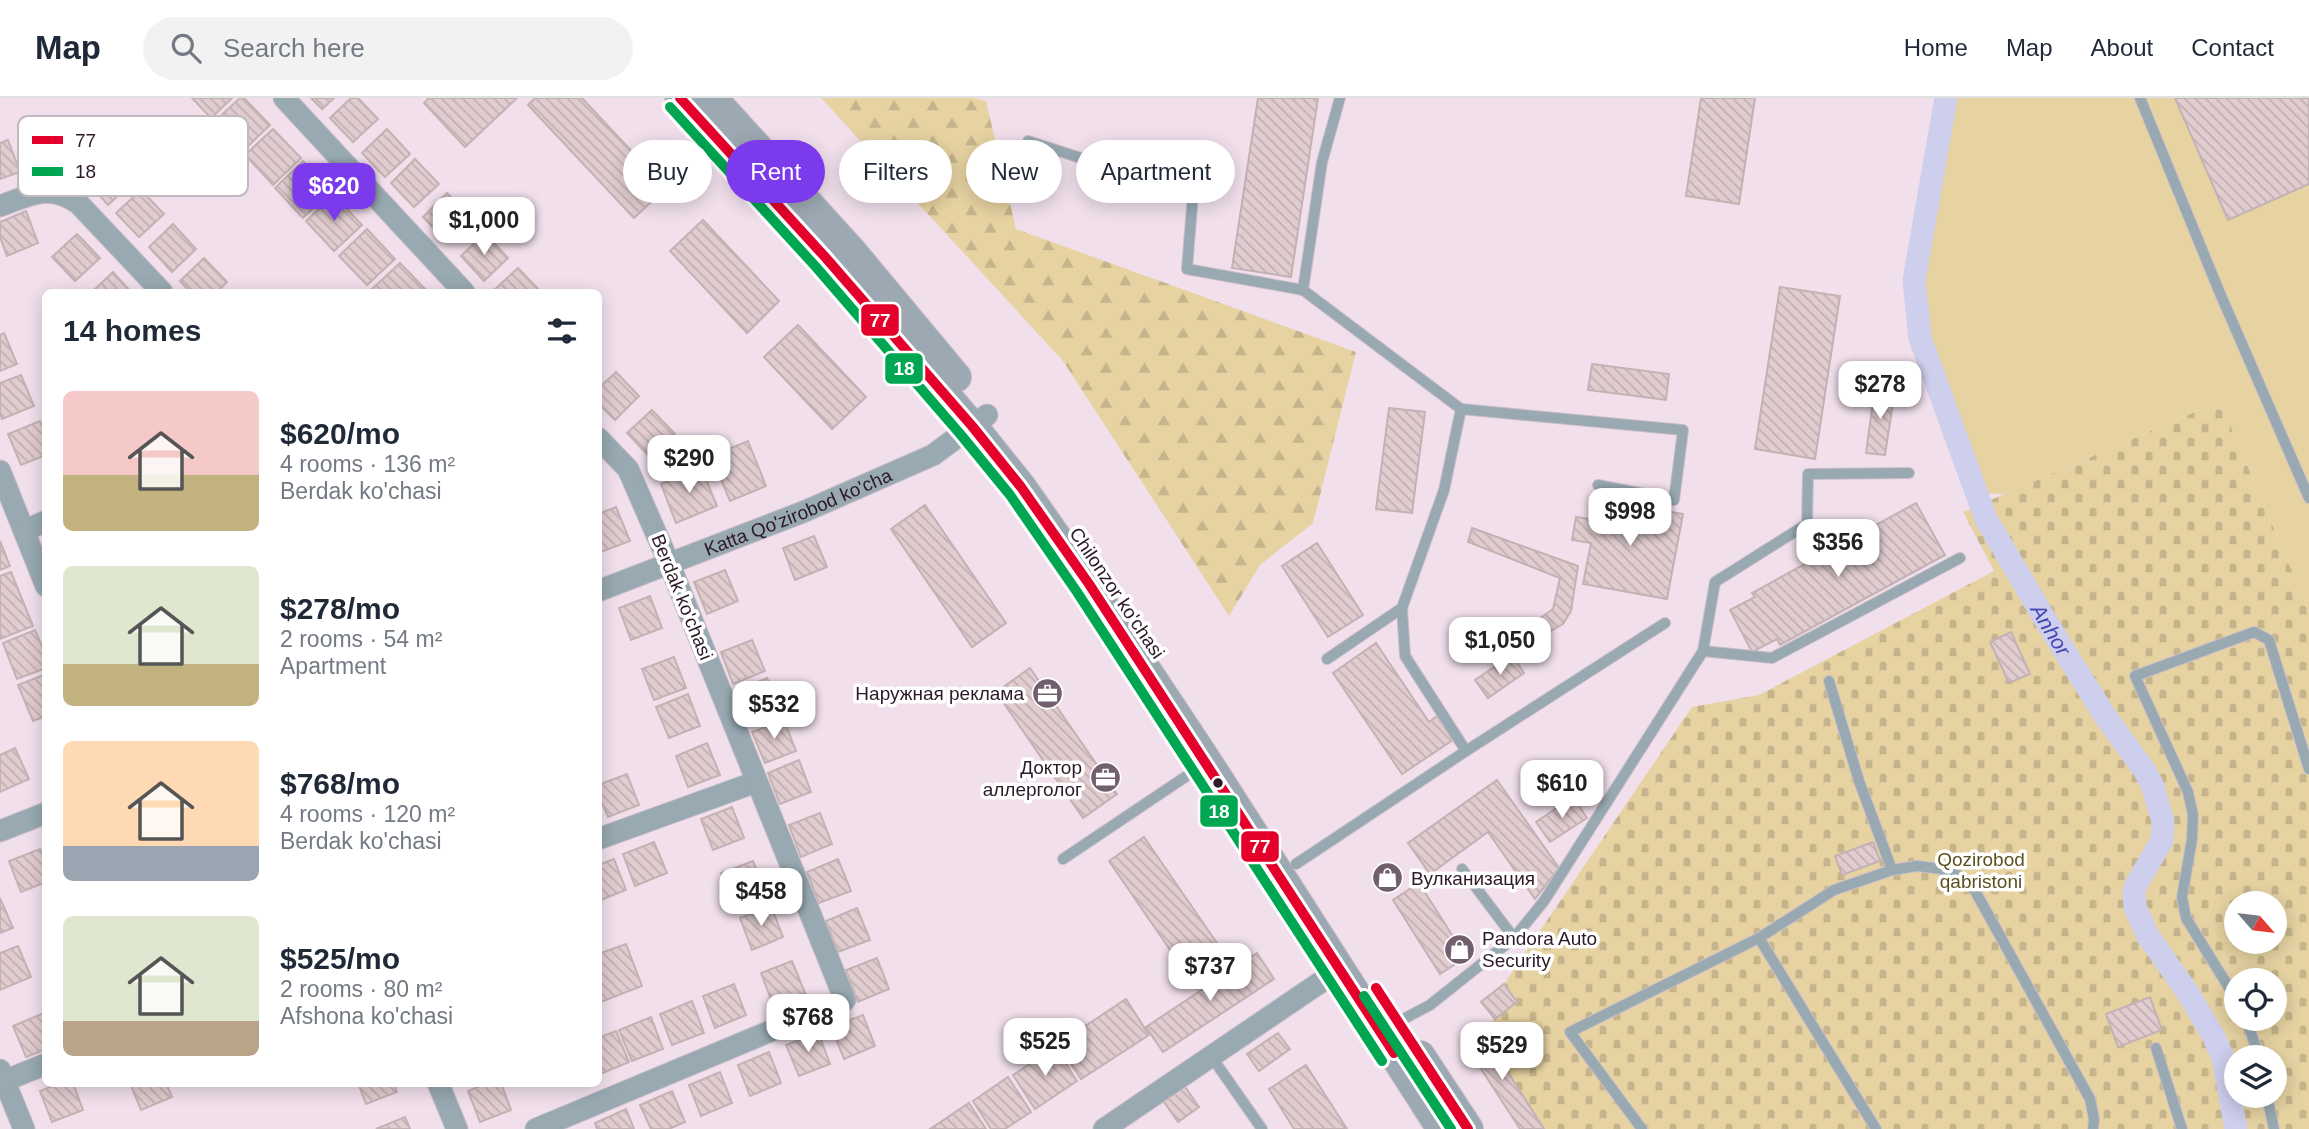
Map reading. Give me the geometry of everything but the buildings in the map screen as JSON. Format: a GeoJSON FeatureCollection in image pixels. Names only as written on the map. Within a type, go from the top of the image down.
{"type":"FeatureCollection","features":[{"type":"Feature","properties":{"kind":"main road","name":"Chilonzor ko'chasi"},"geometry":{"type":"LineString","coordinates":[[680,98],[826,258],[1036,475],[1105,573],[1296,864],[1348,964],[1442,1129]]}},
{"type":"Feature","properties":{"kind":"main road","name":"Chilonzor ko'chasi"},"geometry":{"type":"LineString","coordinates":[[712,98],[851,251],[980,420],[1021,488],[1082,573],[1207,762],[1348,964],[1398,1022],[1468,1129]]}},
{"type":"Feature","properties":{"kind":"street"},"geometry":{"type":"LineString","coordinates":[[285,98],[461,289]]}},
{"type":"Feature","properties":{"kind":"street"},"geometry":{"type":"LineString","coordinates":[[0,206],[29,196]]}},
{"type":"Feature","properties":{"kind":"street"},"geometry":{"type":"LineString","coordinates":[[66,196],[79,204],[159,289]]}},
{"type":"Feature","properties":{"kind":"street","name":"Katta Qo'zirobod ko'cha"},"geometry":{"type":"LineString","coordinates":[[602,589],[803,512],[933,455],[980,420]]}},
{"type":"Feature","properties":{"kind":"street","name":"Berdak ko'chasi"},"geometry":{"type":"LineString","coordinates":[[536,1129],[845,1000],[669,563],[628,470],[602,442]]}},
{"type":"Feature","properties":{"kind":"street"},"geometry":{"type":"LineString","coordinates":[[0,471],[42,576]]}},
{"type":"Feature","properties":{"kind":"street"},"geometry":{"type":"LineString","coordinates":[[24,530],[42,523]]}},
{"type":"Feature","properties":{"kind":"street"},"geometry":{"type":"LineString","coordinates":[[602,838],[756,782]]}},
{"type":"Feature","properties":{"kind":"street"},"geometry":{"type":"LineString","coordinates":[[0,831],[42,815]]}},
{"type":"Feature","properties":{"kind":"street"},"geometry":{"type":"LineString","coordinates":[[1104,1129],[1348,964]]}},
{"type":"Feature","properties":{"kind":"street"},"geometry":{"type":"LineString","coordinates":[[24,1129],[2,1075],[42,1065]]}},
{"type":"Feature","properties":{"kind":"street"},"geometry":{"type":"LineString","coordinates":[[440,1087],[457,1129]]}},
{"type":"Feature","properties":{"kind":"lane"},"geometry":{"type":"LineString","coordinates":[[1303,290],[1322,162],[1340,98]]}},
{"type":"Feature","properties":{"kind":"lane"},"geometry":{"type":"LineString","coordinates":[[2140,98],[2223,302],[2309,498]]}},
{"type":"Feature","properties":{"kind":"lane"},"geometry":{"type":"LineString","coordinates":[[1062,152],[1193,194],[1187,269],[1303,290],[1461,409],[1683,430],[1674,499],[1598,485]]}},
{"type":"Feature","properties":{"kind":"lane"},"geometry":{"type":"LineString","coordinates":[[1461,409],[1444,490],[1402,608],[1405,656],[1466,751]]}},
{"type":"Feature","properties":{"kind":"lane"},"geometry":{"type":"LineString","coordinates":[[1398,1022],[1430,1005],[1514,938],[1544,901],[1703,651],[1716,582],[1807,524],[1808,474],[1909,473]]}},
{"type":"Feature","properties":{"kind":"lane"},"geometry":{"type":"LineString","coordinates":[[1703,651],[1772,658],[1960,558]]}},
{"type":"Feature","properties":{"kind":"lane"},"geometry":{"type":"LineString","coordinates":[[1327,659],[1402,608]]}},
{"type":"Feature","properties":{"kind":"lane"},"geometry":{"type":"LineString","coordinates":[[1296,864],[1665,623]]}},
{"type":"Feature","properties":{"kind":"lane"},"geometry":{"type":"LineString","coordinates":[[2224,980],[2186,918],[2182,897],[2192,839],[2193,815],[2188,792],[2135,676],[2254,632],[2269,640],[2309,769]]}},
{"type":"Feature","properties":{"kind":"lane"},"geometry":{"type":"LineString","coordinates":[[1829,681],[1859,781],[1892,870]]}},
{"type":"Feature","properties":{"kind":"lane"},"geometry":{"type":"LineString","coordinates":[[1063,859],[1207,762]]}},
{"type":"Feature","properties":{"kind":"lane"},"geometry":{"type":"LineString","coordinates":[[1642,1129],[1570,1032],[1759,938],[1834,890],[1892,870],[1917,866],[1942,869],[1962,877],[1974,889],[2090,1099],[2093,1129]]}},
{"type":"Feature","properties":{"kind":"lane"},"geometry":{"type":"LineString","coordinates":[[1462,869],[1514,938]]}},
{"type":"Feature","properties":{"kind":"lane"},"geometry":{"type":"LineString","coordinates":[[1759,938],[1876,1129]]}},
{"type":"Feature","properties":{"kind":"lane"},"geometry":{"type":"LineString","coordinates":[[2157,1048],[2182,1129]]}},
{"type":"Feature","properties":{"kind":"lane"},"geometry":{"type":"LineString","coordinates":[[1211,1056],[1262,1129]]}},
{"type":"Feature","properties":{"kind":"lane"},"geometry":{"type":"LineString","coordinates":[[2270,1108],[2274,1129]]}},
{"type":"Feature","properties":{"kind":"green space"},"geometry":{"type":"Polygon","coordinates":[[[821,98],[974,98],[986,101],[995,140],[966,140],[966,203],[1010,203],[1016,229],[1356,352],[1313,523],[1260,565],[1229,616],[1063,361],[918,203],[952,203],[952,140],[860,140],[821,98]]]}},
{"type":"Feature","properties":{"kind":"green space"},"geometry":{"type":"Polygon","coordinates":[[[1946,98],[2309,98],[2309,611],[2220,401],[2005,494],[1978,493],[1926,359],[1915,303],[1914,280],[1946,98]]]}},
{"type":"Feature","properties":{"kind":"green space","name":"Qozirobod qabristoni"},"geometry":{"type":"Polygon","coordinates":[[[2220,401],[2309,611],[2309,1129],[1544,1129],[1481,1030],[1517,1002],[1504,984],[1692,707],[1759,695],[1994,571],[1963,512],[2220,401]]]}},
{"type":"Feature","properties":{"kind":"waterway","name":"Anhor"},"geometry":{"type":"LineString","coordinates":[[1946,98],[1914,280],[1920,338],[1986,519],[2105,716],[2145,771],[2153,787],[2163,821],[2162,840],[2136,885],[2135,907],[2148,936],[2188,993],[2214,1037],[2223,1058],[2236,1129]]}},
{"type":"Feature","properties":{"kind":"transit line","name":"77"},"geometry":{"type":"LineString","coordinates":[[680,98],[826,258],[972,426],[1021,487],[1089,584],[1394,1053]]}},
{"type":"Feature","properties":{"kind":"transit line","name":"18"},"geometry":{"type":"LineString","coordinates":[[670,107],[816,267],[1010,495],[1077,592],[1382,1061]]}},
{"type":"Feature","properties":{"kind":"transit line","name":"77"},"geometry":{"type":"LineString","coordinates":[[1376,988],[1468,1129]]}},
{"type":"Feature","properties":{"kind":"transit line","name":"18"},"geometry":{"type":"LineString","coordinates":[[1364,996],[1451,1129]]}},
{"type":"Feature","properties":{"kind":"place","name":"Наружная реклама"},"geometry":{"type":"Point","coordinates":[1047,693]}},
{"type":"Feature","properties":{"kind":"place","name":"Доктор аллерголог"},"geometry":{"type":"Point","coordinates":[1105,778]}},
{"type":"Feature","properties":{"kind":"place","name":"Вулканизация"},"geometry":{"type":"Point","coordinates":[1388,878]}},
{"type":"Feature","properties":{"kind":"place","name":"Pandora Auto Security"},"geometry":{"type":"Point","coordinates":[1459,949]}}]}
